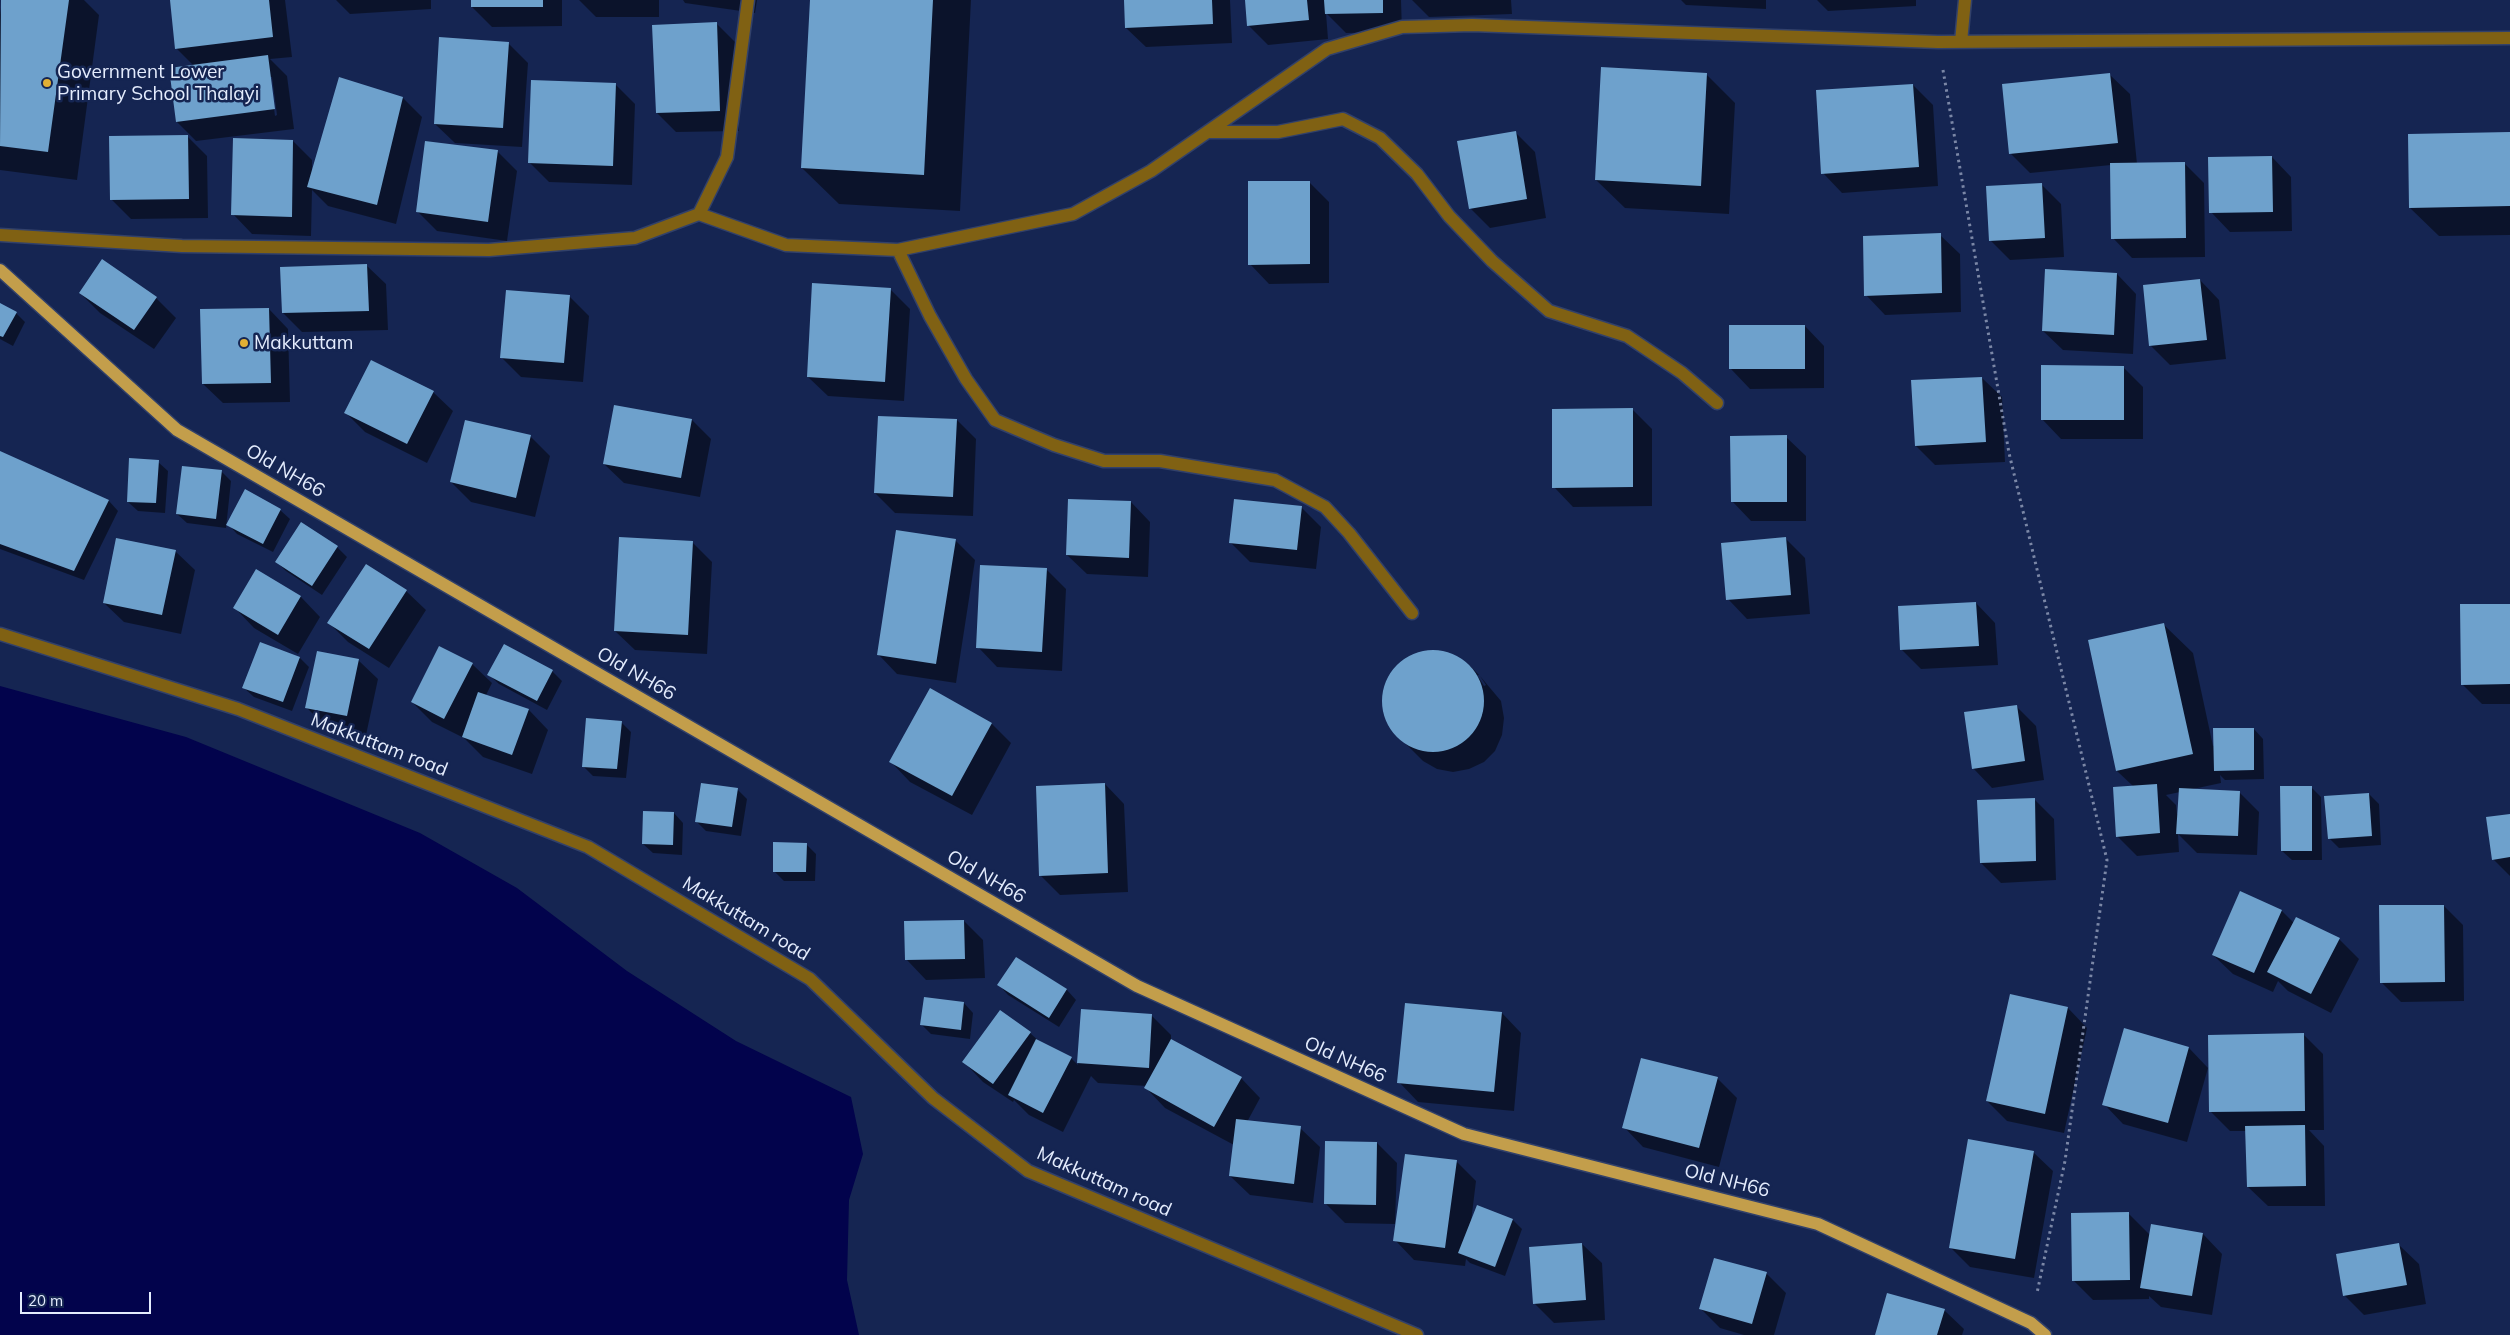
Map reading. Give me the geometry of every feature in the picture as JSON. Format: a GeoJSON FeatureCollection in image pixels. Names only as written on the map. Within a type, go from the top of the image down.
{"type":"FeatureCollection","features":[{"type":"Feature","properties":{"kind":"main road","name":"Old NH66"},"geometry":{"type":"LineString","coordinates":[[0,270],[177,430],[1137,986],[1464,1134],[1818,1224],[2031,1323],[2045,1335]]}},
{"type":"Feature","properties":{"kind":"street"},"geometry":{"type":"LineString","coordinates":[[700,214],[726,157],[748,0]]}},
{"type":"Feature","properties":{"kind":"street"},"geometry":{"type":"LineString","coordinates":[[1961,42],[1965,0]]}},
{"type":"Feature","properties":{"kind":"street"},"geometry":{"type":"LineString","coordinates":[[0,235],[182,246],[489,250],[635,238],[700,214],[786,244],[898,250],[1073,214],[1151,171],[1266,89],[1327,49],[1402,27],[1472,25],[1938,42],[2510,38]]}},
{"type":"Feature","properties":{"kind":"street"},"geometry":{"type":"LineString","coordinates":[[1208,132],[1278,132],[1343,119],[1380,138],[1417,174],[1448,216],[1486,255],[1549,311],[1627,336],[1682,373],[1718,403]]}},
{"type":"Feature","properties":{"kind":"street"},"geometry":{"type":"LineString","coordinates":[[898,250],[934,324],[966,379],[995,420],[1054,445],[1104,461],[1160,461],[1276,480],[1325,507],[1349,532],[1412,613]]}},
{"type":"Feature","properties":{"kind":"street","name":"Makkuttam road"},"geometry":{"type":"LineString","coordinates":[[0,634],[238,709],[588,847],[810,978],[933,1098],[1028,1171],[1417,1335]]}},
{"type":"Feature","properties":{"kind":"path"},"geometry":{"type":"LineString","coordinates":[[1938,42],[2009,453],[2107,860],[2065,1160],[2031,1323]]}},
{"type":"Feature","properties":{"kind":"shaded area"},"geometry":{"type":"Polygon","coordinates":[[[0,686],[186,737],[420,833],[517,888],[627,971],[736,1041],[851,1097],[863,1154],[849,1200],[847,1280],[859,1335],[0,1335],[0,686]]]}},
{"type":"Feature","properties":{"kind":"building"},"geometry":{"type":"Polygon","coordinates":[[[1,0],[69,0],[48,152],[0,146],[1,0]]]}},
{"type":"Feature","properties":{"kind":"building"},"geometry":{"type":"Polygon","coordinates":[[[170,0],[269,0],[273,37],[175,49],[170,0]]]}},
{"type":"Feature","properties":{"kind":"building"},"geometry":{"type":"Polygon","coordinates":[[[471,0],[543,0],[543,7],[471,7],[471,0]]]}},
{"type":"Feature","properties":{"kind":"building"},"geometry":{"type":"Polygon","coordinates":[[[810,0],[933,0],[924,175],[801,168],[810,0]]]}},
{"type":"Feature","properties":{"kind":"building"},"geometry":{"type":"Polygon","coordinates":[[[1124,0],[1212,0],[1213,24],[1125,28],[1124,0]]]}},
{"type":"Feature","properties":{"kind":"building"},"geometry":{"type":"Polygon","coordinates":[[[1245,0],[1307,0],[1309,20],[1247,26],[1245,0]]]}},
{"type":"Feature","properties":{"kind":"building"},"geometry":{"type":"Polygon","coordinates":[[[1324,0],[1383,0],[1383,13],[1325,14],[1324,0]]]}},
{"type":"Feature","properties":{"kind":"building"},"geometry":{"type":"Polygon","coordinates":[[[717,22],[720,111],[656,113],[652,25],[717,22]]]}},
{"type":"Feature","properties":{"kind":"building"},"geometry":{"type":"Polygon","coordinates":[[[439,37],[509,42],[503,128],[434,124],[439,37]]]}},
{"type":"Feature","properties":{"kind":"building"},"geometry":{"type":"Polygon","coordinates":[[[268,55],[275,109],[176,122],[169,68],[268,55]]]}},
{"type":"Feature","properties":{"kind":"building"},"geometry":{"type":"Polygon","coordinates":[[[1601,67],[1707,73],[1701,186],[1595,180],[1601,67]]]}},
{"type":"Feature","properties":{"kind":"building"},"geometry":{"type":"Polygon","coordinates":[[[2110,73],[2118,143],[2009,154],[2002,84],[2110,73]]]}},
{"type":"Feature","properties":{"kind":"building"},"geometry":{"type":"Polygon","coordinates":[[[339,77],[403,97],[377,205],[307,187],[339,77]]]}},
{"type":"Feature","properties":{"kind":"building"},"geometry":{"type":"Polygon","coordinates":[[[531,80],[616,83],[613,166],[528,163],[531,80]]]}},
{"type":"Feature","properties":{"kind":"building"},"geometry":{"type":"Polygon","coordinates":[[[1913,84],[1919,167],[1821,174],[1816,90],[1913,84]]]}},
{"type":"Feature","properties":{"kind":"building"},"geometry":{"type":"Polygon","coordinates":[[[1516,131],[1527,199],[1469,209],[1457,141],[1516,131]]]}},
{"type":"Feature","properties":{"kind":"building"},"geometry":{"type":"Polygon","coordinates":[[[2510,132],[2510,206],[2409,208],[2408,134],[2510,132]]]}},
{"type":"Feature","properties":{"kind":"building"},"geometry":{"type":"Polygon","coordinates":[[[188,135],[189,199],[110,200],[109,136],[188,135]]]}},
{"type":"Feature","properties":{"kind":"building"},"geometry":{"type":"Polygon","coordinates":[[[233,138],[293,140],[292,217],[231,215],[233,138]]]}},
{"type":"Feature","properties":{"kind":"building"},"geometry":{"type":"Polygon","coordinates":[[[425,141],[498,150],[488,222],[416,212],[425,141]]]}},
{"type":"Feature","properties":{"kind":"building"},"geometry":{"type":"Polygon","coordinates":[[[2272,156],[2273,212],[2209,213],[2208,157],[2272,156]]]}},
{"type":"Feature","properties":{"kind":"building"},"geometry":{"type":"Polygon","coordinates":[[[2185,162],[2186,238],[2111,239],[2110,163],[2185,162]]]}},
{"type":"Feature","properties":{"kind":"building"},"geometry":{"type":"Polygon","coordinates":[[[1248,181],[1310,181],[1310,264],[1248,265],[1248,181]]]}},
{"type":"Feature","properties":{"kind":"building"},"geometry":{"type":"Polygon","coordinates":[[[2042,183],[2045,238],[1989,241],[1986,186],[2042,183]]]}},
{"type":"Feature","properties":{"kind":"building"},"geometry":{"type":"Polygon","coordinates":[[[1941,233],[1942,293],[1864,296],[1863,236],[1941,233]]]}},
{"type":"Feature","properties":{"kind":"building"},"geometry":{"type":"Polygon","coordinates":[[[102,259],[157,297],[134,330],[79,293],[102,259]]]}},
{"type":"Feature","properties":{"kind":"building"},"geometry":{"type":"Polygon","coordinates":[[[367,264],[369,311],[282,313],[280,267],[367,264]]]}},
{"type":"Feature","properties":{"kind":"building"},"geometry":{"type":"Polygon","coordinates":[[[2045,269],[2117,273],[2114,335],[2042,331],[2045,269]]]}},
{"type":"Feature","properties":{"kind":"building"},"geometry":{"type":"Polygon","coordinates":[[[2200,279],[2207,340],[2149,346],[2143,285],[2200,279]]]}},
{"type":"Feature","properties":{"kind":"building"},"geometry":{"type":"Polygon","coordinates":[[[812,283],[891,288],[885,382],[807,377],[812,283]]]}},
{"type":"Feature","properties":{"kind":"building"},"geometry":{"type":"Polygon","coordinates":[[[506,290],[570,295],[564,363],[500,358],[506,290]]]}},
{"type":"Feature","properties":{"kind":"building"},"geometry":{"type":"Polygon","coordinates":[[[0,303],[17,312],[3,337],[0,336],[0,303]]]}},
{"type":"Feature","properties":{"kind":"building"},"geometry":{"type":"Polygon","coordinates":[[[269,308],[271,383],[202,384],[200,309],[269,308]]]}},
{"type":"Feature","properties":{"kind":"building"},"geometry":{"type":"Polygon","coordinates":[[[1729,325],[1805,325],[1805,369],[1729,369],[1729,325]]]}},
{"type":"Feature","properties":{"kind":"building"},"geometry":{"type":"Polygon","coordinates":[[[371,360],[434,391],[407,444],[344,413],[371,360]]]}},
{"type":"Feature","properties":{"kind":"building"},"geometry":{"type":"Polygon","coordinates":[[[2041,365],[2124,366],[2124,420],[2041,420],[2041,365]]]}},
{"type":"Feature","properties":{"kind":"building"},"geometry":{"type":"Polygon","coordinates":[[[1982,377],[1986,442],[1915,446],[1911,380],[1982,377]]]}},
{"type":"Feature","properties":{"kind":"building"},"geometry":{"type":"Polygon","coordinates":[[[614,405],[692,419],[681,478],[603,464],[614,405]]]}},
{"type":"Feature","properties":{"kind":"building"},"geometry":{"type":"Polygon","coordinates":[[[1633,408],[1633,487],[1552,488],[1552,409],[1633,408]]]}},
{"type":"Feature","properties":{"kind":"building"},"geometry":{"type":"Polygon","coordinates":[[[878,416],[957,419],[953,497],[874,493],[878,416]]]}},
{"type":"Feature","properties":{"kind":"building"},"geometry":{"type":"Polygon","coordinates":[[[465,420],[531,435],[516,498],[450,482],[465,420]]]}},
{"type":"Feature","properties":{"kind":"building"},"geometry":{"type":"Polygon","coordinates":[[[1787,435],[1787,502],[1731,502],[1730,436],[1787,435]]]}},
{"type":"Feature","properties":{"kind":"building"},"geometry":{"type":"Polygon","coordinates":[[[0,451],[109,500],[74,571],[0,544],[0,451]]]}},
{"type":"Feature","properties":{"kind":"building"},"geometry":{"type":"Polygon","coordinates":[[[129,458],[159,460],[156,503],[127,502],[129,458]]]}},
{"type":"Feature","properties":{"kind":"building"},"geometry":{"type":"Polygon","coordinates":[[[182,466],[222,470],[216,519],[176,514],[182,466]]]}},
{"type":"Feature","properties":{"kind":"building"},"geometry":{"type":"Polygon","coordinates":[[[245,489],[281,509],[263,544],[226,525],[245,489]]]}},
{"type":"Feature","properties":{"kind":"building"},"geometry":{"type":"Polygon","coordinates":[[[1068,499],[1131,501],[1129,558],[1066,555],[1068,499]]]}},
{"type":"Feature","properties":{"kind":"building"},"geometry":{"type":"Polygon","coordinates":[[[1234,499],[1302,506],[1297,550],[1229,543],[1234,499]]]}},
{"type":"Feature","properties":{"kind":"building"},"geometry":{"type":"Polygon","coordinates":[[[301,522],[338,546],[312,586],[275,562],[301,522]]]}},
{"type":"Feature","properties":{"kind":"building"},"geometry":{"type":"Polygon","coordinates":[[[896,530],[956,539],[936,664],[877,655],[896,530]]]}},
{"type":"Feature","properties":{"kind":"building"},"geometry":{"type":"Polygon","coordinates":[[[619,537],[693,541],[688,635],[614,631],[619,537]]]}},
{"type":"Feature","properties":{"kind":"building"},"geometry":{"type":"Polygon","coordinates":[[[1786,537],[1791,595],[1726,600],[1721,543],[1786,537]]]}},
{"type":"Feature","properties":{"kind":"building"},"geometry":{"type":"Polygon","coordinates":[[[116,538],[176,550],[162,615],[103,603],[116,538]]]}},
{"type":"Feature","properties":{"kind":"building"},"geometry":{"type":"Polygon","coordinates":[[[366,564],[407,590],[369,649],[327,623],[366,564]]]}},
{"type":"Feature","properties":{"kind":"building"},"geometry":{"type":"Polygon","coordinates":[[[980,565],[1047,568],[1042,652],[976,648],[980,565]]]}},
{"type":"Feature","properties":{"kind":"building"},"geometry":{"type":"Polygon","coordinates":[[[256,569],[301,596],[278,635],[233,608],[256,569]]]}},
{"type":"Feature","properties":{"kind":"building"},"geometry":{"type":"Polygon","coordinates":[[[1976,602],[1979,646],[1900,650],[1898,606],[1976,602]]]}},
{"type":"Feature","properties":{"kind":"building"},"geometry":{"type":"Polygon","coordinates":[[[2460,604],[2510,604],[2510,684],[2461,685],[2460,604]]]}},
{"type":"Feature","properties":{"kind":"building"},"geometry":{"type":"Polygon","coordinates":[[[2164,623],[2193,754],[2116,771],[2088,640],[2164,623]]]}},
{"type":"Feature","properties":{"kind":"building"},"geometry":{"type":"Polygon","coordinates":[[[260,642],[300,657],[283,702],[242,688],[260,642]]]}},
{"type":"Feature","properties":{"kind":"building"},"geometry":{"type":"Polygon","coordinates":[[[504,644],[553,670],[537,701],[487,675],[504,644]]]}},
{"type":"Feature","properties":{"kind":"building"},"geometry":{"type":"Polygon","coordinates":[[[439,646],[473,663],[444,719],[411,702],[439,646]]]}},
{"type":"Feature","properties":{"kind":"building"},"geometry":{"type":"Polygon","coordinates":[[[1433,650],[1453,653],[1462,658],[1476,672],[1481,681],[1484,701],[1481,721],[1476,730],[1462,744],[1453,749],[1433,752],[1413,749],[1404,744],[1390,730],[1385,721],[1382,701],[1385,681],[1390,672],[1404,658],[1413,653],[1433,650]]]}},
{"type":"Feature","properties":{"kind":"building"},"geometry":{"type":"Polygon","coordinates":[[[317,651],[359,659],[347,716],[305,708],[317,651]]]}},
{"type":"Feature","properties":{"kind":"building"},"geometry":{"type":"Polygon","coordinates":[[[930,688],[992,723],[952,796],[889,762],[930,688]]]}},
{"type":"Feature","properties":{"kind":"building"},"geometry":{"type":"Polygon","coordinates":[[[478,692],[529,709],[512,755],[462,737],[478,692]]]}},
{"type":"Feature","properties":{"kind":"building"},"geometry":{"type":"Polygon","coordinates":[[[2017,705],[2025,761],[1972,769],[1964,712],[2017,705]]]}},
{"type":"Feature","properties":{"kind":"building"},"geometry":{"type":"Polygon","coordinates":[[[586,718],[622,721],[617,769],[582,767],[586,718]]]}},
{"type":"Feature","properties":{"kind":"building"},"geometry":{"type":"Polygon","coordinates":[[[2213,728],[2254,728],[2254,770],[2214,771],[2213,728]]]}},
{"type":"Feature","properties":{"kind":"building"},"geometry":{"type":"Polygon","coordinates":[[[701,783],[738,788],[732,827],[695,822],[701,783]]]}},
{"type":"Feature","properties":{"kind":"building"},"geometry":{"type":"Polygon","coordinates":[[[1105,783],[1108,873],[1039,876],[1036,786],[1105,783]]]}},
{"type":"Feature","properties":{"kind":"building"},"geometry":{"type":"Polygon","coordinates":[[[2157,784],[2160,833],[2116,837],[2113,787],[2157,784]]]}},
{"type":"Feature","properties":{"kind":"building"},"geometry":{"type":"Polygon","coordinates":[[[2280,786],[2312,786],[2312,851],[2281,851],[2280,786]]]}},
{"type":"Feature","properties":{"kind":"building"},"geometry":{"type":"Polygon","coordinates":[[[2179,788],[2240,791],[2238,836],[2176,834],[2179,788]]]}},
{"type":"Feature","properties":{"kind":"building"},"geometry":{"type":"Polygon","coordinates":[[[2369,793],[2372,836],[2328,839],[2324,796],[2369,793]]]}},
{"type":"Feature","properties":{"kind":"building"},"geometry":{"type":"Polygon","coordinates":[[[2035,798],[2036,861],[1980,863],[1977,800],[2035,798]]]}},
{"type":"Feature","properties":{"kind":"building"},"geometry":{"type":"Polygon","coordinates":[[[643,811],[674,812],[673,845],[642,844],[643,811]]]}},
{"type":"Feature","properties":{"kind":"building"},"geometry":{"type":"Polygon","coordinates":[[[2510,814],[2510,857],[2492,860],[2486,817],[2510,814]]]}},
{"type":"Feature","properties":{"kind":"building"},"geometry":{"type":"Polygon","coordinates":[[[773,842],[807,843],[806,872],[773,872],[773,842]]]}},
{"type":"Feature","properties":{"kind":"building"},"geometry":{"type":"Polygon","coordinates":[[[2240,891],[2282,910],[2254,973],[2212,955],[2240,891]]]}},
{"type":"Feature","properties":{"kind":"building"},"geometry":{"type":"Polygon","coordinates":[[[2379,905],[2444,905],[2445,982],[2380,983],[2379,905]]]}},
{"type":"Feature","properties":{"kind":"building"},"geometry":{"type":"Polygon","coordinates":[[[2296,917],[2340,938],[2311,994],[2267,972],[2296,917]]]}},
{"type":"Feature","properties":{"kind":"building"},"geometry":{"type":"Polygon","coordinates":[[[964,920],[965,959],[905,960],[904,921],[964,920]]]}},
{"type":"Feature","properties":{"kind":"building"},"geometry":{"type":"Polygon","coordinates":[[[1016,957],[1067,989],[1049,1018],[997,985],[1016,957]]]}},
{"type":"Feature","properties":{"kind":"building"},"geometry":{"type":"Polygon","coordinates":[[[2010,994],[2068,1007],[2045,1114],[1986,1101],[2010,994]]]}},
{"type":"Feature","properties":{"kind":"building"},"geometry":{"type":"Polygon","coordinates":[[[924,997],[964,1002],[961,1030],[920,1025],[924,997]]]}},
{"type":"Feature","properties":{"kind":"building"},"geometry":{"type":"Polygon","coordinates":[[[1405,1003],[1502,1012],[1494,1092],[1397,1083],[1405,1003]]]}},
{"type":"Feature","properties":{"kind":"building"},"geometry":{"type":"Polygon","coordinates":[[[1081,1009],[1152,1014],[1149,1068],[1077,1063],[1081,1009]]]}},
{"type":"Feature","properties":{"kind":"building"},"geometry":{"type":"Polygon","coordinates":[[[1000,1010],[1031,1032],[993,1084],[962,1062],[1000,1010]]]}},
{"type":"Feature","properties":{"kind":"building"},"geometry":{"type":"Polygon","coordinates":[[[2124,1028],[2189,1047],[2168,1123],[2102,1105],[2124,1028]]]}},
{"type":"Feature","properties":{"kind":"building"},"geometry":{"type":"Polygon","coordinates":[[[2304,1033],[2305,1111],[2209,1112],[2208,1035],[2304,1033]]]}},
{"type":"Feature","properties":{"kind":"building"},"geometry":{"type":"Polygon","coordinates":[[[1036,1039],[1072,1057],[1043,1113],[1008,1095],[1036,1039]]]}},
{"type":"Feature","properties":{"kind":"building"},"geometry":{"type":"Polygon","coordinates":[[[1171,1039],[1242,1077],[1214,1127],[1144,1088],[1171,1039]]]}},
{"type":"Feature","properties":{"kind":"building"},"geometry":{"type":"Polygon","coordinates":[[[1641,1058],[1718,1077],[1699,1148],[1622,1128],[1641,1058]]]}},
{"type":"Feature","properties":{"kind":"building"},"geometry":{"type":"Polygon","coordinates":[[[1236,1119],[1301,1126],[1294,1184],[1229,1176],[1236,1119]]]}},
{"type":"Feature","properties":{"kind":"building"},"geometry":{"type":"Polygon","coordinates":[[[2305,1125],[2306,1186],[2247,1187],[2245,1126],[2305,1125]]]}},
{"type":"Feature","properties":{"kind":"building"},"geometry":{"type":"Polygon","coordinates":[[[1968,1139],[2034,1151],[2015,1259],[1949,1248],[1968,1139]]]}},
{"type":"Feature","properties":{"kind":"building"},"geometry":{"type":"Polygon","coordinates":[[[1325,1141],[1377,1142],[1376,1205],[1324,1204],[1325,1141]]]}},
{"type":"Feature","properties":{"kind":"building"},"geometry":{"type":"Polygon","coordinates":[[[1405,1154],[1457,1160],[1445,1248],[1393,1241],[1405,1154]]]}},
{"type":"Feature","properties":{"kind":"building"},"geometry":{"type":"Polygon","coordinates":[[[1477,1205],[1513,1219],[1495,1267],[1458,1253],[1477,1205]]]}},
{"type":"Feature","properties":{"kind":"building"},"geometry":{"type":"Polygon","coordinates":[[[2129,1212],[2130,1280],[2072,1281],[2071,1213],[2129,1212]]]}},
{"type":"Feature","properties":{"kind":"building"},"geometry":{"type":"Polygon","coordinates":[[[2151,1224],[2203,1233],[2192,1296],[2140,1288],[2151,1224]]]}},
{"type":"Feature","properties":{"kind":"building"},"geometry":{"type":"Polygon","coordinates":[[[1582,1243],[1586,1300],[1533,1304],[1529,1247],[1582,1243]]]}},
{"type":"Feature","properties":{"kind":"building"},"geometry":{"type":"Polygon","coordinates":[[[2399,1243],[2407,1285],[2343,1296],[2336,1254],[2399,1243]]]}},
{"type":"Feature","properties":{"kind":"building"},"geometry":{"type":"Polygon","coordinates":[[[1714,1258],[1767,1272],[1752,1324],[1699,1309],[1714,1258]]]}},
{"type":"Feature","properties":{"kind":"building"},"geometry":{"type":"Polygon","coordinates":[[[1887,1293],[1945,1309],[1937,1335],[1875,1335],[1887,1293]]]}},
{"type":"Feature","properties":{"kind":"place","name":"Government Lower Primary School Thalayi"},"geometry":{"type":"Point","coordinates":[47,83]}},
{"type":"Feature","properties":{"kind":"place","name":"Makkuttam"},"geometry":{"type":"Point","coordinates":[244,343]}}]}
